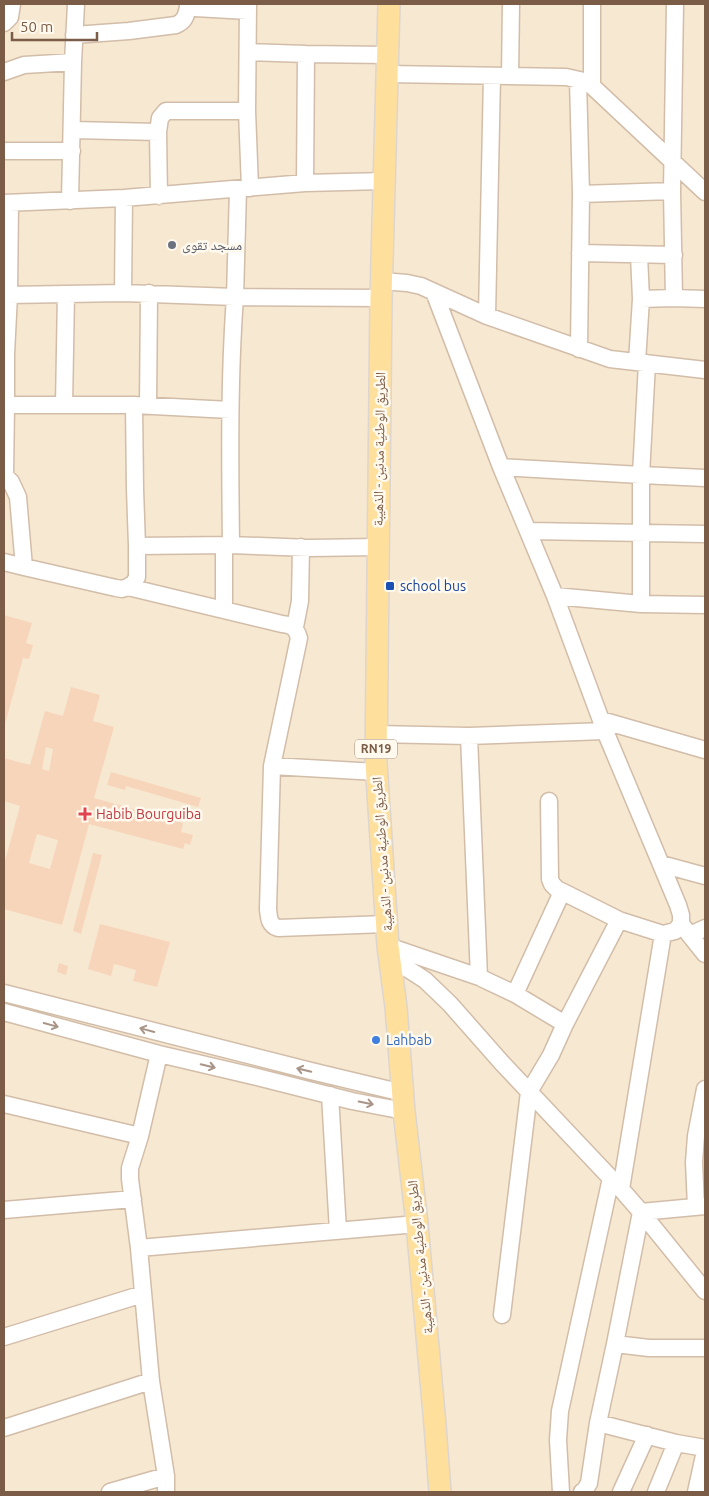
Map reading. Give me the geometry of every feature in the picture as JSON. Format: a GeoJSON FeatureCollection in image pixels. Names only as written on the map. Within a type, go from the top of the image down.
{"type":"FeatureCollection","features":[{"type":"Feature","properties":{"kind":"main road","name":"الطريق الوطنية مدنين - الذهيبة"},"geometry":{"type":"LineString","coordinates":[[389,4],[381,290],[377,772],[386,924],[417,1224],[440,1492]]}},
{"type":"Feature","properties":{"kind":"street"},"geometry":{"type":"LineString","coordinates":[[4,23],[10,17],[12,4]]}},
{"type":"Feature","properties":{"kind":"street"},"geometry":{"type":"LineString","coordinates":[[70,201],[76,4]]}},
{"type":"Feature","properties":{"kind":"street"},"geometry":{"type":"LineString","coordinates":[[510,76],[511,4]]}},
{"type":"Feature","properties":{"kind":"street"},"geometry":{"type":"LineString","coordinates":[[579,349],[585,83],[592,4]]}},
{"type":"Feature","properties":{"kind":"street"},"geometry":{"type":"LineString","coordinates":[[674,298],[672,163],[675,4]]}},
{"type":"Feature","properties":{"kind":"street"},"geometry":{"type":"LineString","coordinates":[[74,35],[176,25],[182,22],[188,6],[248,8],[244,189],[231,354],[228,545],[224,610]]}},
{"type":"Feature","properties":{"kind":"street"},"geometry":{"type":"LineString","coordinates":[[248,52],[306,54],[492,76],[566,77],[585,83],[705,192]]}},
{"type":"Feature","properties":{"kind":"street"},"geometry":{"type":"LineString","coordinates":[[305,183],[306,54]]}},
{"type":"Feature","properties":{"kind":"street"},"geometry":{"type":"LineString","coordinates":[[4,72],[24,65],[73,62]]}},
{"type":"Feature","properties":{"kind":"street"},"geometry":{"type":"LineString","coordinates":[[487,316],[492,76]]}},
{"type":"Feature","properties":{"kind":"street"},"geometry":{"type":"LineString","coordinates":[[159,196],[158,132],[160,118],[166,111],[247,111]]}},
{"type":"Feature","properties":{"kind":"street"},"geometry":{"type":"LineString","coordinates":[[73,130],[158,132]]}},
{"type":"Feature","properties":{"kind":"street"},"geometry":{"type":"LineString","coordinates":[[4,151],[72,151]]}},
{"type":"Feature","properties":{"kind":"street"},"geometry":{"type":"LineString","coordinates":[[24,566],[18,497],[11,482],[4,476],[5,354],[9,295],[7,203],[159,196],[305,183],[384,180]]}},
{"type":"Feature","properties":{"kind":"street"},"geometry":{"type":"LineString","coordinates":[[581,194],[672,190]]}},
{"type":"Feature","properties":{"kind":"street"},"geometry":{"type":"LineString","coordinates":[[123,293],[124,198]]}},
{"type":"Feature","properties":{"kind":"street"},"geometry":{"type":"LineString","coordinates":[[580,253],[674,254]]}},
{"type":"Feature","properties":{"kind":"street"},"geometry":{"type":"LineString","coordinates":[[639,254],[642,363],[641,604]]}},
{"type":"Feature","properties":{"kind":"street"},"geometry":{"type":"LineString","coordinates":[[9,295],[123,293],[235,296],[381,290],[407,283],[421,286],[487,316],[610,359],[705,370]]}},
{"type":"Feature","properties":{"kind":"street"},"geometry":{"type":"LineString","coordinates":[[434,292],[501,467],[555,596],[603,726],[678,905],[685,930],[705,954]]}},
{"type":"Feature","properties":{"kind":"street"},"geometry":{"type":"LineString","coordinates":[[64,405],[66,294]]}},
{"type":"Feature","properties":{"kind":"street"},"geometry":{"type":"LineString","coordinates":[[4,562],[122,589],[134,583],[137,577],[138,546],[135,489],[149,294]]}},
{"type":"Feature","properties":{"kind":"street"},"geometry":{"type":"LineString","coordinates":[[640,299],[705,299]]}},
{"type":"Feature","properties":{"kind":"street"},"geometry":{"type":"LineString","coordinates":[[6,406],[141,406],[230,410]]}},
{"type":"Feature","properties":{"kind":"street"},"geometry":{"type":"LineString","coordinates":[[501,467],[705,478]]}},
{"type":"Feature","properties":{"kind":"street"},"geometry":{"type":"LineString","coordinates":[[528,532],[705,534]]}},
{"type":"Feature","properties":{"kind":"street"},"geometry":{"type":"LineString","coordinates":[[138,546],[378,547]]}},
{"type":"Feature","properties":{"kind":"street"},"geometry":{"type":"LineString","coordinates":[[294,628],[300,601],[301,547]]}},
{"type":"Feature","properties":{"kind":"street"},"geometry":{"type":"LineString","coordinates":[[128,587],[291,625],[294,628],[299,638],[272,766],[268,909],[271,923],[278,928],[386,924]]}},
{"type":"Feature","properties":{"kind":"street"},"geometry":{"type":"LineString","coordinates":[[555,596],[641,604],[705,605]]}},
{"type":"Feature","properties":{"kind":"street"},"geometry":{"type":"LineString","coordinates":[[376,734],[470,736],[603,726],[705,750]]}},
{"type":"Feature","properties":{"kind":"street"},"geometry":{"type":"LineString","coordinates":[[470,736],[479,977]]}},
{"type":"Feature","properties":{"kind":"street"},"geometry":{"type":"LineString","coordinates":[[272,766],[377,772]]}},
{"type":"Feature","properties":{"kind":"street"},"geometry":{"type":"LineString","coordinates":[[549,801],[550,879],[552,884],[562,892],[619,920],[663,934],[705,928]]}},
{"type":"Feature","properties":{"kind":"street"},"geometry":{"type":"LineString","coordinates":[[661,864],[705,876]]}},
{"type":"Feature","properties":{"kind":"street"},"geometry":{"type":"LineString","coordinates":[[515,994],[562,892]]}},
{"type":"Feature","properties":{"kind":"street"},"geometry":{"type":"LineString","coordinates":[[502,1315],[529,1092],[551,1055],[619,920]]}},
{"type":"Feature","properties":{"kind":"street"},"geometry":{"type":"LineString","coordinates":[[561,1492],[558,1440],[560,1412],[616,1184],[663,934]]}},
{"type":"Feature","properties":{"kind":"street"},"geometry":{"type":"LineString","coordinates":[[389,954],[479,977],[515,994],[565,1024]]}},
{"type":"Feature","properties":{"kind":"street"},"geometry":{"type":"LineString","coordinates":[[389,954],[425,980],[450,1004],[641,1212],[705,1291]]}},
{"type":"Feature","properties":{"kind":"street"},"geometry":{"type":"LineString","coordinates":[[4,992],[301,1069],[404,1102]]}},
{"type":"Feature","properties":{"kind":"street"},"geometry":{"type":"LineString","coordinates":[[4,1012],[159,1054],[330,1095],[404,1102]]}},
{"type":"Feature","properties":{"kind":"street"},"geometry":{"type":"LineString","coordinates":[[110,1492],[166,1484],[151,1381],[139,1248],[130,1178],[130,1168],[140,1136],[159,1054]]}},
{"type":"Feature","properties":{"kind":"street"},"geometry":{"type":"LineString","coordinates":[[641,1212],[700,1207],[694,1162],[696,1136],[705,1089]]}},
{"type":"Feature","properties":{"kind":"street"},"geometry":{"type":"LineString","coordinates":[[330,1095],[338,1231]]}},
{"type":"Feature","properties":{"kind":"street"},"geometry":{"type":"LineString","coordinates":[[4,1104],[140,1136]]}},
{"type":"Feature","properties":{"kind":"street"},"geometry":{"type":"LineString","coordinates":[[4,1210],[133,1199]]}},
{"type":"Feature","properties":{"kind":"street"},"geometry":{"type":"LineString","coordinates":[[582,1492],[589,1482],[598,1423],[641,1212]]}},
{"type":"Feature","properties":{"kind":"street"},"geometry":{"type":"LineString","coordinates":[[139,1248],[417,1224]]}},
{"type":"Feature","properties":{"kind":"street"},"geometry":{"type":"LineString","coordinates":[[4,1337],[143,1294]]}},
{"type":"Feature","properties":{"kind":"street"},"geometry":{"type":"LineString","coordinates":[[615,1344],[649,1348],[705,1348]]}},
{"type":"Feature","properties":{"kind":"street"},"geometry":{"type":"LineString","coordinates":[[4,1428],[151,1381]]}},
{"type":"Feature","properties":{"kind":"street"},"geometry":{"type":"LineString","coordinates":[[598,1423],[705,1449],[696,1492]]}},
{"type":"Feature","properties":{"kind":"street"},"geometry":{"type":"LineString","coordinates":[[621,1492],[647,1435]]}},
{"type":"Feature","properties":{"kind":"street"},"geometry":{"type":"LineString","coordinates":[[657,1491],[676,1443]]}},
{"type":"Feature","properties":{"kind":"shaded area"},"geometry":{"type":"Polygon","coordinates":[[[4,4],[705,4],[705,1492],[4,1492],[4,4]]]}},
{"type":"Feature","properties":{"kind":"building"},"geometry":{"type":"Polygon","coordinates":[[[4,615],[32,623],[26,643],[33,645],[29,659],[23,658],[4,728],[4,615]]]}},
{"type":"Feature","properties":{"kind":"building","name":"Habib Bourguiba"},"geometry":{"type":"Polygon","coordinates":[[[71,687],[100,695],[93,721],[114,727],[94,798],[183,823],[181,832],[193,835],[190,845],[185,843],[183,849],[89,824],[62,925],[4,909],[4,865],[20,806],[4,801],[4,758],[30,765],[45,711],[63,716],[71,687]],[[46,747],[42,769],[49,771],[53,749],[46,747]],[[37,834],[29,863],[50,869],[58,840],[37,834]]]}},
{"type":"Feature","properties":{"kind":"building"},"geometry":{"type":"Polygon","coordinates":[[[111,772],[201,798],[198,807],[126,786],[125,790],[107,785],[111,772]]]}},
{"type":"Feature","properties":{"kind":"building"},"geometry":{"type":"Polygon","coordinates":[[[93,853],[102,855],[81,934],[73,931],[93,853]]]}},
{"type":"Feature","properties":{"kind":"building"},"geometry":{"type":"Polygon","coordinates":[[[100,924],[170,942],[157,987],[133,981],[136,970],[114,964],[111,976],[88,969],[100,924]]]}},
{"type":"Feature","properties":{"kind":"building"},"geometry":{"type":"Polygon","coordinates":[[[59,963],[68,966],[66,975],[57,972],[59,963]]]}},
{"type":"Feature","properties":{"kind":"place","name":"مسجد تقوى"},"geometry":{"type":"Point","coordinates":[172,245]}},
{"type":"Feature","properties":{"kind":"place","name":"school bus"},"geometry":{"type":"Point","coordinates":[390,586]}},
{"type":"Feature","properties":{"kind":"place","name":"Habib Bourguiba"},"geometry":{"type":"Point","coordinates":[85,814]}},
{"type":"Feature","properties":{"kind":"place","name":"Lahbab"},"geometry":{"type":"Point","coordinates":[376,1040]}}]}
